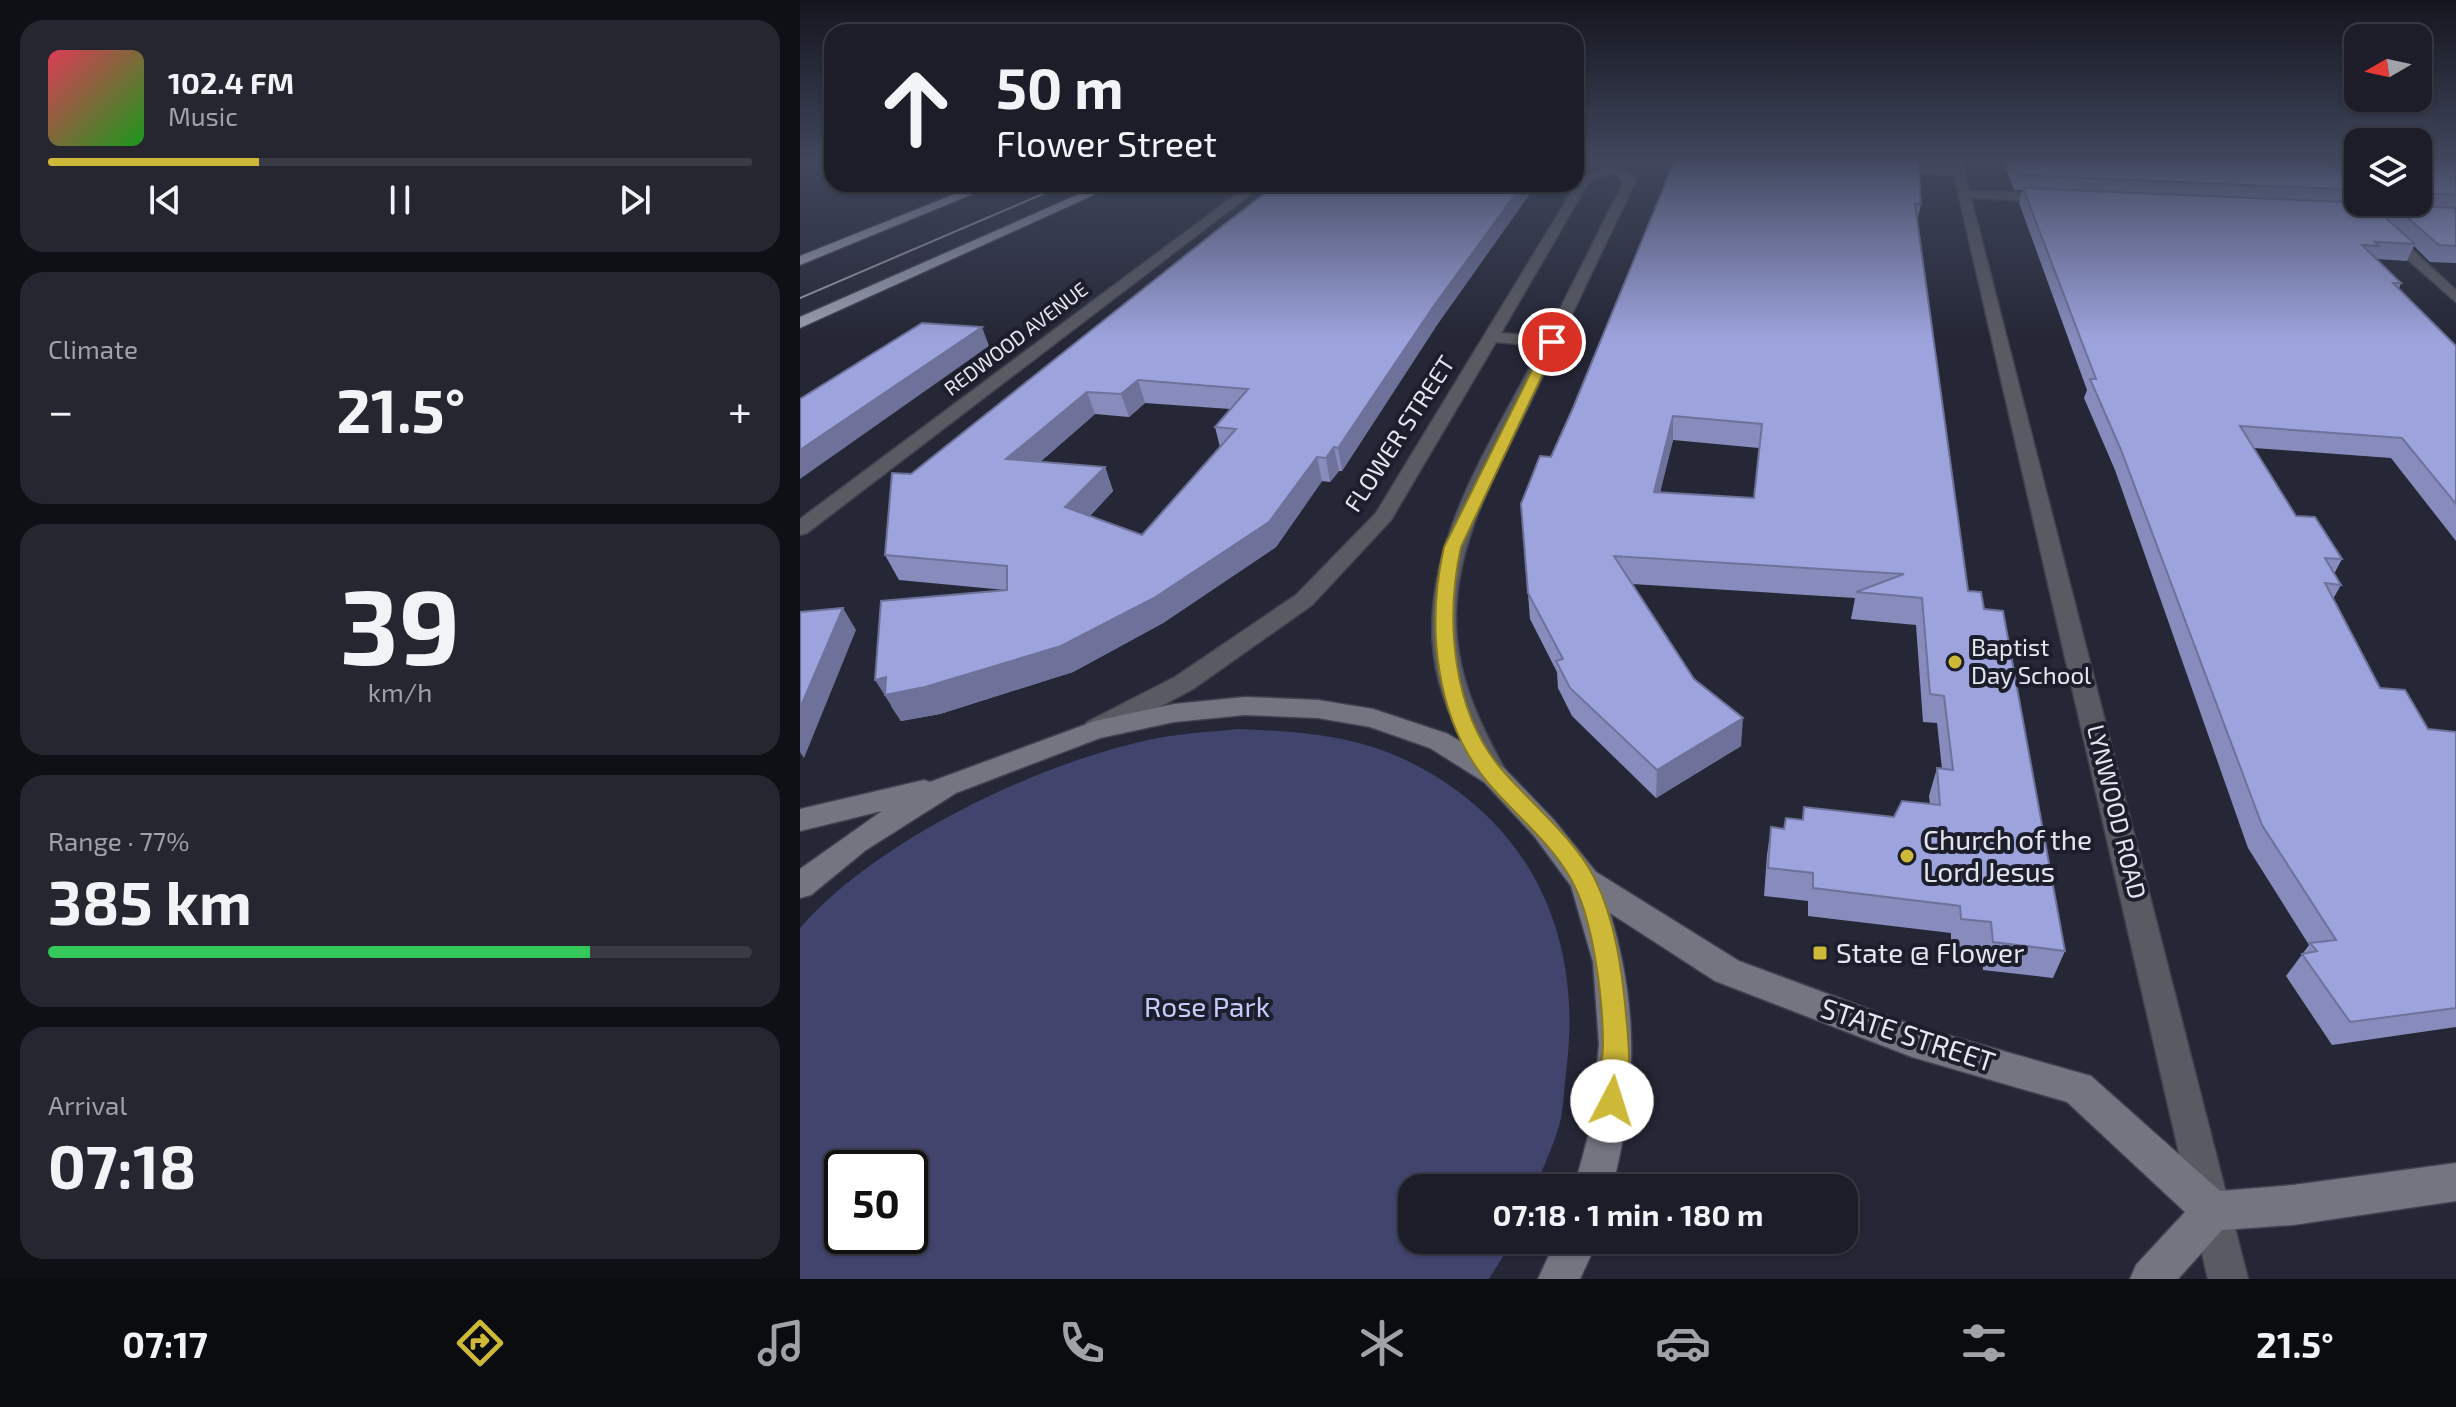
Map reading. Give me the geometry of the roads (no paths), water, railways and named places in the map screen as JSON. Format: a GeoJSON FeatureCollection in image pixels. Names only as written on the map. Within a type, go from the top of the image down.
{"type":"FeatureCollection","features":[{"type":"Feature","properties":{"kind":"highway"},"geometry":{"type":"LineString","coordinates":[[800,261],[902,220]]}},
{"type":"Feature","properties":{"kind":"highway"},"geometry":{"type":"LineString","coordinates":[[800,323],[1032,220]]}},
{"type":"Feature","properties":{"kind":"main road"},"geometry":{"type":"LineString","coordinates":[[800,820],[946,786],[1095,730],[1174,713],[1245,706],[1318,709],[1373,718],[1439,741],[1494,775],[1544,828],[1585,881],[1609,962],[1616,1045],[1609,1129],[1597,1174]]}},
{"type":"Feature","properties":{"kind":"main road"},"geometry":{"type":"LineString","coordinates":[[800,886],[856,842],[946,786]]}},
{"type":"Feature","properties":{"kind":"main road","name":"STATE STREET"},"geometry":{"type":"LineString","coordinates":[[1585,881],[1727,971],[1912,1041],[2078,1088],[2213,1211]]}},
{"type":"Feature","properties":{"kind":"main road"},"geometry":{"type":"LineString","coordinates":[[2150,1279],[2213,1211],[2293,1205],[2456,1182]]}},
{"type":"Feature","properties":{"kind":"main road"},"geometry":{"type":"LineString","coordinates":[[1558,1279],[1571,1254]]}},
{"type":"Feature","properties":{"kind":"street","name":"REDWOOD AVENUE"},"geometry":{"type":"LineString","coordinates":[[800,529],[1211,220]]}},
{"type":"Feature","properties":{"kind":"street","name":"FLOWER STREET"},"geometry":{"type":"LineString","coordinates":[[1095,730],[1184,683],[1304,600],[1384,516],[1561,220]]}},
{"type":"Feature","properties":{"kind":"street","name":"FLOWER STREET"},"geometry":{"type":"LineString","coordinates":[[1494,775],[1469,736],[1454,699],[1447,660],[1445,580],[1453,547],[1466,516],[1611,220]]}},
{"type":"Feature","properties":{"kind":"street","name":"LYNWOOD ROAD"},"geometry":{"type":"LineString","coordinates":[[1970,220],[2228,1279]]}},
{"type":"Feature","properties":{"kind":"street"},"geometry":{"type":"LineString","coordinates":[[2373,220],[2456,298]]}},
{"type":"Feature","properties":{"kind":"street"},"geometry":{"type":"LineString","coordinates":[[1492,337],[1552,342]]}},
{"type":"Feature","properties":{"kind":"tram line"},"geometry":{"type":"LineString","coordinates":[[800,298],[983,220]]}},
{"type":"Feature","properties":{"kind":"place","name":"Baptist Day School"},"geometry":{"type":"Point","coordinates":[1955,662]}},
{"type":"Feature","properties":{"kind":"place","name":"Church of the Lord Jesus"},"geometry":{"type":"Point","coordinates":[1907,856]}},
{"type":"Feature","properties":{"kind":"place","name":"State @ Flower"},"geometry":{"type":"Point","coordinates":[1820,953]}},
{"type":"Feature","properties":{"kind":"park label","name":"Rose Park"},"geometry":{"type":"Point","coordinates":[1207,1007]}}]}
